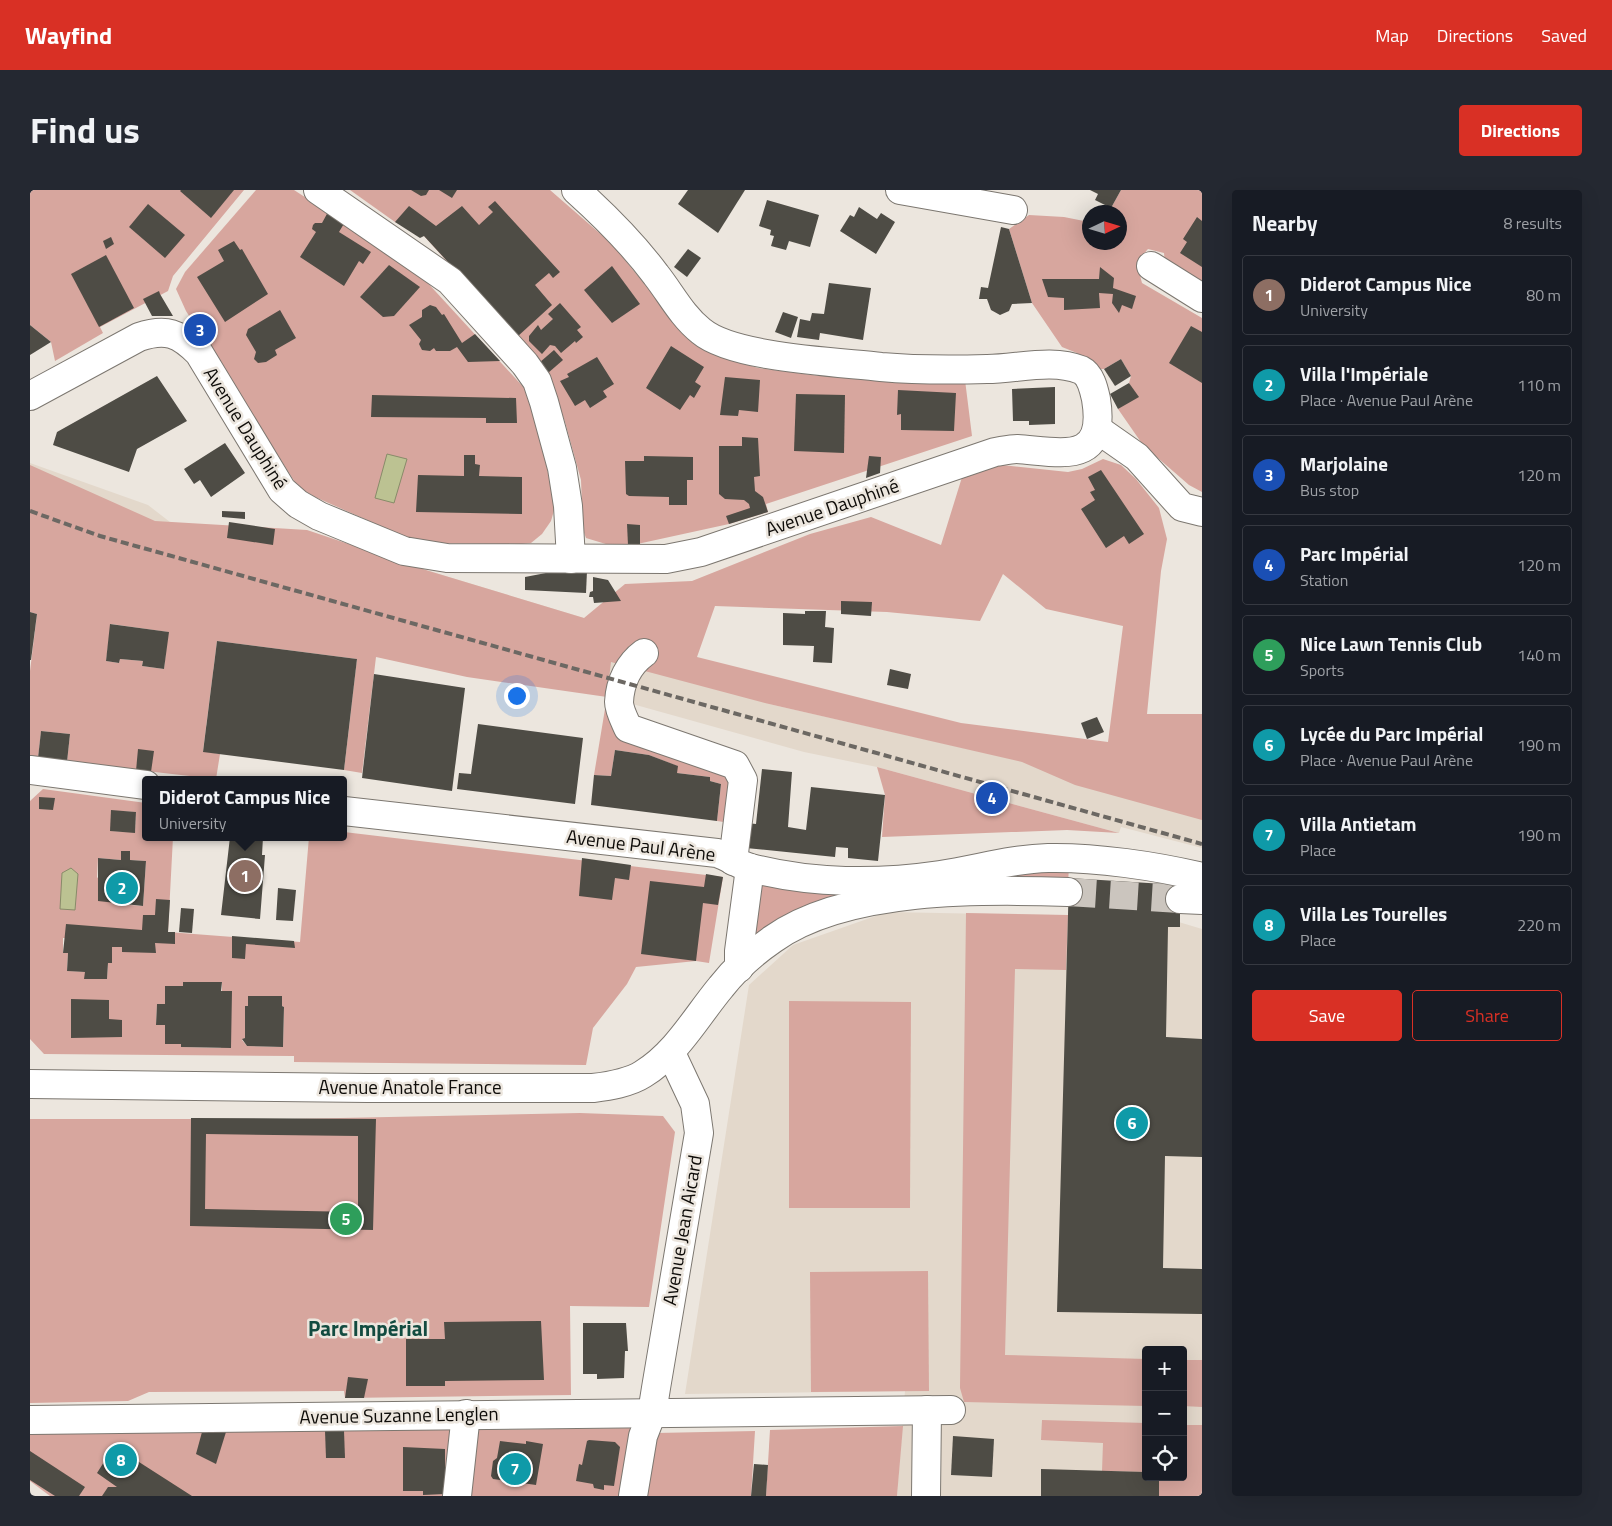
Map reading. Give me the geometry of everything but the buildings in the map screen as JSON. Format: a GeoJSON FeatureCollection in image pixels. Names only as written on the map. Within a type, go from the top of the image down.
{"type":"FeatureCollection","features":[{"type":"Feature","properties":{"kind":"street"},"geometry":{"type":"LineString","coordinates":[[318,190],[450,281],[529,370],[536,381],[544,402],[562,468],[568,506],[571,559]]}},
{"type":"Feature","properties":{"kind":"street"},"geometry":{"type":"LineString","coordinates":[[576,190],[627,239],[656,275],[685,316],[701,332],[721,344],[807,359],[884,367],[987,369],[1060,365],[1083,371],[1094,386],[1098,429],[1137,457],[1182,507],[1202,512]]}},
{"type":"Feature","properties":{"kind":"street"},"geometry":{"type":"LineString","coordinates":[[900,190],[1013,210]]}},
{"type":"Feature","properties":{"kind":"street"},"geometry":{"type":"LineString","coordinates":[[1151,266],[1202,298]]}},
{"type":"Feature","properties":{"kind":"street","name":"Avenue Dauphiné"},"geometry":{"type":"LineString","coordinates":[[30,396],[139,337],[152,333],[175,334],[188,341],[199,353],[282,490],[298,504],[319,516],[413,552],[447,558],[666,559],[702,552],[995,452],[1015,449],[1060,454],[1078,451],[1090,443],[1098,429]]}},
{"type":"Feature","properties":{"kind":"street"},"geometry":{"type":"LineString","coordinates":[[644,653],[632,662],[623,682],[619,703],[628,728],[735,765],[743,780],[739,968]]}},
{"type":"Feature","properties":{"kind":"street"},"geometry":{"type":"LineString","coordinates":[[30,770],[142,784]]}},
{"type":"Feature","properties":{"kind":"street","name":"Avenue Paul Arène"},"geometry":{"type":"LineString","coordinates":[[347,811],[717,853],[741,864],[788,875],[849,881],[881,881],[941,875],[1005,861],[1049,858],[1132,865],[1202,876]]}},
{"type":"Feature","properties":{"kind":"street"},"geometry":{"type":"LineString","coordinates":[[739,968],[756,951],[793,927],[851,906],[916,896],[996,889],[1068,892]]}},
{"type":"Feature","properties":{"kind":"street","name":"Avenue Anatole France"},"geometry":{"type":"LineString","coordinates":[[30,1084],[367,1088],[593,1088],[611,1085],[642,1075],[671,1053],[722,985],[739,968]]}},
{"type":"Feature","properties":{"kind":"street","name":"Avenue Jean Aicard"},"geometry":{"type":"LineString","coordinates":[[633,1496],[643,1436],[652,1413],[699,1133],[696,1104],[671,1053]]}},
{"type":"Feature","properties":{"kind":"street","name":"Avenue Suzanne Lenglen"},"geometry":{"type":"LineString","coordinates":[[30,1420],[939,1410],[926,1496]]}},
{"type":"Feature","properties":{"kind":"street"},"geometry":{"type":"LineString","coordinates":[[457,1496],[466,1414]]}},
{"type":"Feature","properties":{"kind":"shaded area"},"geometry":{"type":"Polygon","coordinates":[[[30,190],[244,190],[173,276],[168,291],[100,327],[103,333],[55,361],[51,342],[30,325],[30,190]]]}},
{"type":"Feature","properties":{"kind":"shaded area"},"geometry":{"type":"Polygon","coordinates":[[[256,190],[294,190],[414,268],[527,391],[555,507],[551,521],[542,534],[531,543],[419,543],[315,497],[298,487],[186,311],[176,289],[185,272],[256,190]]]}},
{"type":"Feature","properties":{"kind":"shaded area"},"geometry":{"type":"Polygon","coordinates":[[[350,190],[550,190],[612,244],[684,333],[710,353],[758,368],[820,376],[965,380],[972,436],[766,504],[768,512],[729,524],[619,548],[586,538],[583,530],[581,480],[565,422],[548,373],[424,236],[395,222],[350,190]]]}},
{"type":"Feature","properties":{"kind":"shaded area"},"geometry":{"type":"Polygon","coordinates":[[[1121,190],[1202,190],[1202,288],[1165,264],[1164,253],[1148,249],[1142,257],[1140,273],[1142,283],[1202,318],[1202,492],[1189,485],[1143,445],[1118,409],[1135,394],[1129,383],[1131,376],[1121,359],[1104,369],[1097,369],[1077,353],[1062,347],[1032,303],[1009,229],[1029,215],[1064,217],[1082,221],[1082,250],[1127,250],[1127,205],[1113,205],[1121,190]]]}},
{"type":"Feature","properties":{"kind":"shaded area"},"geometry":{"type":"Polygon","coordinates":[[[387,454],[407,459],[394,503],[375,498],[387,454]]]}},
{"type":"Feature","properties":{"kind":"shaded area"},"geometry":{"type":"Polygon","coordinates":[[[1103,459],[1121,465],[1136,479],[1159,508],[1167,539],[1161,571],[1147,714],[1202,714],[1202,820],[1075,785],[1022,762],[769,704],[611,662],[607,696],[624,733],[730,775],[730,823],[717,821],[721,784],[710,781],[710,777],[677,773],[677,766],[649,755],[615,750],[611,776],[594,775],[607,697],[467,677],[376,657],[362,773],[344,770],[357,659],[217,641],[203,751],[220,754],[216,776],[190,776],[67,762],[70,734],[41,731],[38,758],[30,757],[30,671],[37,614],[30,612],[30,465],[155,521],[307,530],[429,571],[584,618],[625,584],[692,581],[810,534],[871,517],[941,545],[963,474],[1002,465],[1068,472],[1082,469],[1103,459]],[[1003,574],[980,621],[887,612],[715,606],[697,657],[961,723],[1108,742],[1123,626],[1046,609],[1003,574]],[[111,624],[106,661],[119,663],[120,659],[143,661],[142,666],[164,669],[168,632],[111,624]]]}},
{"type":"Feature","properties":{"kind":"shaded area"},"geometry":{"type":"Polygon","coordinates":[[[30,463],[148,505],[192,539],[349,567],[429,571],[584,618],[769,704],[1202,802],[1202,848],[1121,827],[1119,833],[877,767],[804,752],[468,658],[30,566],[30,463]]]}},
{"type":"Feature","properties":{"kind":"shaded area"},"geometry":{"type":"Polygon","coordinates":[[[877,767],[1119,833],[1067,830],[882,837],[885,795],[877,767]]]}},
{"type":"Feature","properties":{"kind":"shaded area"},"geometry":{"type":"Polygon","coordinates":[[[43,789],[142,802],[142,841],[173,841],[168,932],[300,942],[309,841],[347,841],[347,832],[723,877],[709,963],[696,961],[636,967],[627,984],[593,1028],[586,1065],[294,1062],[294,1056],[44,1054],[30,1039],[30,801],[43,789]],[[111,811],[111,831],[135,832],[136,812],[111,811]],[[121,851],[121,860],[98,858],[97,877],[117,904],[143,906],[146,861],[130,860],[130,851],[121,851]],[[63,938],[63,953],[68,953],[67,971],[92,972],[93,979],[107,979],[108,963],[112,963],[112,940],[63,938]],[[183,982],[183,986],[165,986],[165,1004],[157,1004],[156,1025],[165,1025],[181,1044],[181,1047],[221,1048],[222,982],[183,982]],[[248,996],[248,1006],[245,1006],[245,1038],[242,1040],[247,1046],[283,1047],[284,1007],[282,1006],[282,996],[248,996]]]}},
{"type":"Feature","properties":{"kind":"shaded area"},"geometry":{"type":"Polygon","coordinates":[[[1069,866],[1068,884],[994,882],[994,871],[1069,866]]]}},
{"type":"Feature","properties":{"kind":"shaded area"},"geometry":{"type":"Polygon","coordinates":[[[71,868],[78,874],[75,910],[60,909],[62,873],[71,868]]]}},
{"type":"Feature","properties":{"kind":"shaded area"},"geometry":{"type":"Polygon","coordinates":[[[757,885],[846,887],[847,899],[761,938],[750,936],[757,885]]]}},
{"type":"Feature","properties":{"kind":"shaded area"},"geometry":{"type":"Polygon","coordinates":[[[887,912],[1162,917],[1202,929],[1202,1496],[897,1496],[905,1391],[685,1394],[749,985],[793,945],[887,912]]]}},
{"type":"Feature","properties":{"kind":"shaded area"},"geometry":{"type":"Polygon","coordinates":[[[966,913],[1068,915],[1066,970],[1015,969],[1005,1355],[1142,1359],[1142,1406],[964,1402],[960,1388],[966,913]]]}},
{"type":"Feature","properties":{"kind":"shaded area"},"geometry":{"type":"Polygon","coordinates":[[[789,1001],[911,1002],[910,1208],[789,1208],[789,1001]]]}},
{"type":"Feature","properties":{"kind":"shaded area"},"geometry":{"type":"Polygon","coordinates":[[[580,1113],[663,1116],[675,1132],[649,1307],[570,1306],[571,1395],[345,1398],[344,1391],[149,1392],[128,1401],[30,1403],[30,1119],[292,1119],[580,1113]]]}},
{"type":"Feature","properties":{"kind":"shaded area"},"geometry":{"type":"Polygon","coordinates":[[[928,1271],[929,1391],[811,1392],[810,1272],[928,1271]]]}},
{"type":"Feature","properties":{"kind":"shaded area"},"geometry":{"type":"Polygon","coordinates":[[[1187,1360],[1202,1360],[1202,1407],[1187,1406],[1187,1360]]]}},
{"type":"Feature","properties":{"kind":"shaded area"},"geometry":{"type":"Polygon","coordinates":[[[1042,1420],[1142,1423],[1142,1472],[1102,1471],[1103,1443],[1041,1440],[1042,1420]]]}},
{"type":"Feature","properties":{"kind":"shaded area"},"geometry":{"type":"Polygon","coordinates":[[[1187,1425],[1202,1425],[1202,1496],[1159,1496],[1159,1481],[1187,1481],[1187,1425]]]}},
{"type":"Feature","properties":{"kind":"shaded area"},"geometry":{"type":"Polygon","coordinates":[[[903,1426],[897,1496],[766,1496],[770,1430],[903,1426]]]}},
{"type":"Feature","properties":{"kind":"shaded area"},"geometry":{"type":"Polygon","coordinates":[[[635,1428],[624,1496],[464,1496],[473,1430],[635,1428]]]}},
{"type":"Feature","properties":{"kind":"shaded area"},"geometry":{"type":"Polygon","coordinates":[[[457,1429],[449,1496],[50,1496],[30,1481],[30,1434],[457,1429]]]}},
{"type":"Feature","properties":{"kind":"shaded area"},"geometry":{"type":"Polygon","coordinates":[[[755,1431],[751,1496],[646,1496],[656,1433],[755,1431]]]}},
{"type":"Feature","properties":{"kind":"tunnel"},"geometry":{"type":"LineString","coordinates":[[1068,892],[1180,899]]}},
{"type":"Feature","properties":{"kind":"railway"},"geometry":{"type":"LineString","coordinates":[[30,511],[100,536],[1202,844]]}},
{"type":"Feature","properties":{"kind":"place","name":"Marjolaine"},"geometry":{"type":"Point","coordinates":[200,330]}},
{"type":"Feature","properties":{"kind":"place","name":"Parc Impérial"},"geometry":{"type":"Point","coordinates":[992,798]}},
{"type":"Feature","properties":{"kind":"place","name":"Diderot Campus Nice"},"geometry":{"type":"Point","coordinates":[245,876]}},
{"type":"Feature","properties":{"kind":"place","name":"Villa l'Impériale"},"geometry":{"type":"Point","coordinates":[122,888]}},
{"type":"Feature","properties":{"kind":"place","name":"Lycée du Parc Impérial"},"geometry":{"type":"Point","coordinates":[1132,1123]}},
{"type":"Feature","properties":{"kind":"place","name":"Nice Lawn Tennis Club"},"geometry":{"type":"Point","coordinates":[346,1219]}},
{"type":"Feature","properties":{"kind":"place","name":"Villa Les Tourelles"},"geometry":{"type":"Point","coordinates":[121,1460]}},
{"type":"Feature","properties":{"kind":"place","name":"Villa Antietam"},"geometry":{"type":"Point","coordinates":[515,1469]}},
{"type":"Feature","properties":{"kind":"district","name":"Parc Impérial"},"geometry":{"type":"Point","coordinates":[368,1329]}}]}
